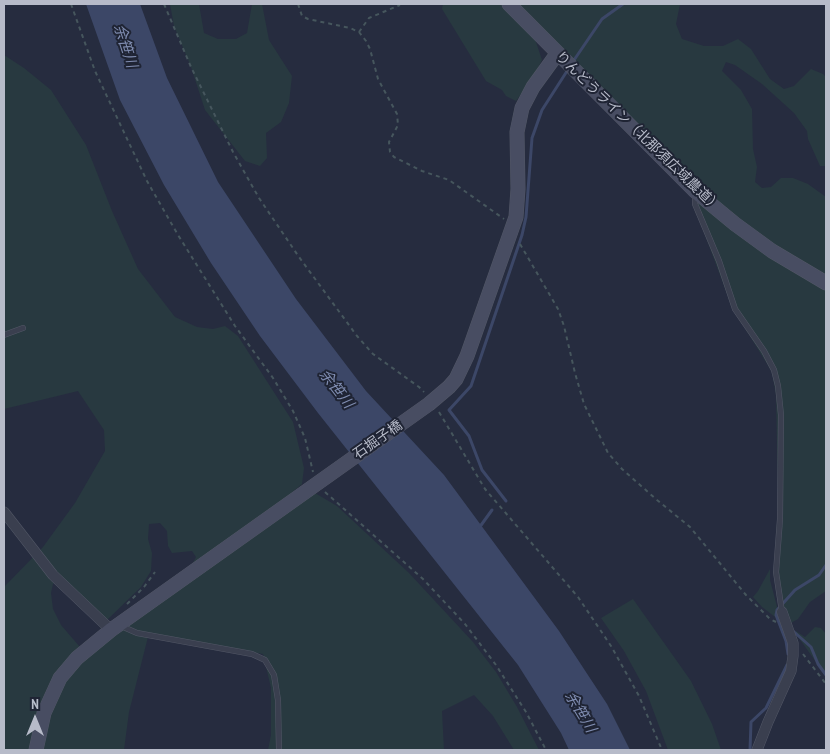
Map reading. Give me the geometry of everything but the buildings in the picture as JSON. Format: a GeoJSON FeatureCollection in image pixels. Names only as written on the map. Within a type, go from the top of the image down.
{"type":"FeatureCollection","features":[{"type":"Feature","properties":{"kind":"street","name":"りんどうライン（北那須広域農道）"},"geometry":{"type":"LineString","coordinates":[[509,4],[695,191],[772,251],[826,283]]}},
{"type":"Feature","properties":{"kind":"street","name":"石掘子橋"},"geometry":{"type":"LineString","coordinates":[[36,750],[44,713],[60,678],[77,658],[115,627],[431,402],[449,387],[462,368],[516,217],[518,189],[517,132],[522,108],[533,87],[557,54]]}},
{"type":"Feature","properties":{"kind":"street"},"geometry":{"type":"LineString","coordinates":[[4,512],[52,575],[115,627]]}},
{"type":"Feature","properties":{"kind":"street"},"geometry":{"type":"LineString","coordinates":[[757,750],[791,671],[793,647],[782,612]]}},
{"type":"Feature","properties":{"kind":"lane"},"geometry":{"type":"LineString","coordinates":[[695,191],[695,204],[719,261],[735,309],[764,351],[774,370],[778,386],[780,415],[780,519],[776,584],[782,612]]}},
{"type":"Feature","properties":{"kind":"lane"},"geometry":{"type":"LineString","coordinates":[[4,335],[23,328]]}},
{"type":"Feature","properties":{"kind":"lane"},"geometry":{"type":"LineString","coordinates":[[115,627],[137,634],[252,654],[265,660],[274,675],[278,700],[279,750]]}},
{"type":"Feature","properties":{"kind":"path"},"geometry":{"type":"LineString","coordinates":[[71,4],[95,72],[146,182],[235,326],[273,378],[293,411],[321,480],[335,499],[424,579],[465,624],[496,665],[526,712],[546,750]]}},
{"type":"Feature","properties":{"kind":"path"},"geometry":{"type":"LineString","coordinates":[[164,4],[191,67],[233,152],[259,198],[299,257],[357,336],[388,366],[419,387],[431,402],[485,489],[578,597],[639,696],[662,750]]}},
{"type":"Feature","properties":{"kind":"path"},"geometry":{"type":"LineString","coordinates":[[298,4],[302,16],[308,19],[350,28],[359,32],[370,49],[378,80],[397,114],[398,125],[389,142],[390,152],[402,162],[457,186],[513,228],[558,309],[584,404],[608,453],[622,469],[690,527],[770,619],[788,627]]}},
{"type":"Feature","properties":{"kind":"path"},"geometry":{"type":"LineString","coordinates":[[359,32],[369,18],[400,5]]}},
{"type":"Feature","properties":{"kind":"path"},"geometry":{"type":"LineString","coordinates":[[124,606],[155,572]]}},
{"type":"Feature","properties":{"kind":"path"},"geometry":{"type":"LineString","coordinates":[[793,647],[802,652],[826,684]]}},
{"type":"Feature","properties":{"kind":"shaded area"},"geometry":{"type":"Polygon","coordinates":[[[170,4],[199,4],[204,33],[218,39],[236,39],[247,33],[252,4],[262,4],[269,40],[292,76],[289,103],[281,122],[266,133],[267,158],[260,166],[245,161],[205,110],[191,67],[174,26],[170,4]]]}},
{"type":"Feature","properties":{"kind":"shaded area"},"geometry":{"type":"Polygon","coordinates":[[[443,4],[680,4],[676,24],[682,39],[704,46],[723,46],[738,39],[751,49],[770,79],[784,89],[794,86],[811,69],[826,77],[826,166],[820,166],[808,139],[807,131],[794,113],[762,84],[735,65],[726,62],[722,71],[741,90],[752,109],[753,149],[757,167],[755,182],[762,188],[771,187],[781,178],[793,178],[808,184],[826,197],[826,591],[810,602],[798,619],[791,623],[788,621],[781,601],[778,573],[783,514],[778,494],[776,395],[772,372],[732,307],[693,203],[691,184],[535,39],[542,60],[534,76],[516,101],[506,96],[502,90],[486,81],[442,9],[443,4]]]}},
{"type":"Feature","properties":{"kind":"shaded area"},"geometry":{"type":"Polygon","coordinates":[[[4,55],[24,68],[51,90],[86,145],[112,211],[138,269],[175,317],[197,327],[213,329],[225,326],[238,336],[293,422],[304,468],[302,484],[258,521],[232,539],[241,546],[315,493],[337,506],[409,573],[473,642],[496,672],[539,750],[514,750],[493,716],[474,695],[442,711],[444,750],[268,750],[271,735],[271,688],[263,654],[149,633],[129,712],[124,750],[4,750],[4,587],[43,547],[75,503],[105,451],[104,430],[78,391],[4,409],[4,55]],[[160,523],[149,524],[148,539],[152,553],[151,571],[141,587],[106,621],[59,578],[53,584],[51,593],[53,609],[61,625],[86,654],[184,581],[196,557],[192,551],[172,553],[168,546],[167,531],[160,523]]]}},
{"type":"Feature","properties":{"kind":"shaded area"},"geometry":{"type":"Polygon","coordinates":[[[770,569],[770,580],[779,620],[762,607],[753,597],[770,569]]]}},
{"type":"Feature","properties":{"kind":"shaded area"},"geometry":{"type":"Polygon","coordinates":[[[633,599],[691,681],[712,724],[721,750],[668,750],[646,691],[624,651],[601,618],[633,599]]]}},
{"type":"Feature","properties":{"kind":"shaded area"},"geometry":{"type":"Polygon","coordinates":[[[815,627],[821,628],[826,634],[826,676],[796,634],[796,631],[805,637],[815,627]]]}},
{"type":"Feature","properties":{"kind":"water","name":"余笹川"},"geometry":{"type":"Polygon","coordinates":[[[86,4],[140,4],[167,78],[218,182],[296,299],[366,391],[444,475],[559,631],[607,704],[630,750],[569,750],[561,733],[518,665],[318,413],[260,336],[211,263],[164,185],[120,100],[86,4]]]}},
{"type":"Feature","properties":{"kind":"waterway"},"geometry":{"type":"LineString","coordinates":[[572,63],[602,19],[623,4]]}},
{"type":"Feature","properties":{"kind":"waterway"},"geometry":{"type":"LineString","coordinates":[[506,501],[482,470],[469,436],[449,410],[471,386],[522,235],[526,217],[532,138],[542,110],[569,68]]}},
{"type":"Feature","properties":{"kind":"waterway"},"geometry":{"type":"LineString","coordinates":[[479,528],[492,510]]}},
{"type":"Feature","properties":{"kind":"waterway"},"geometry":{"type":"LineString","coordinates":[[788,654],[786,641],[776,615],[777,610],[795,590],[819,575],[826,565]]}},
{"type":"Feature","properties":{"kind":"waterway"},"geometry":{"type":"LineString","coordinates":[[793,631],[811,647],[818,664],[826,675]]}},
{"type":"Feature","properties":{"kind":"waterway"},"geometry":{"type":"LineString","coordinates":[[750,750],[751,722],[766,708],[787,665]]}}]}
